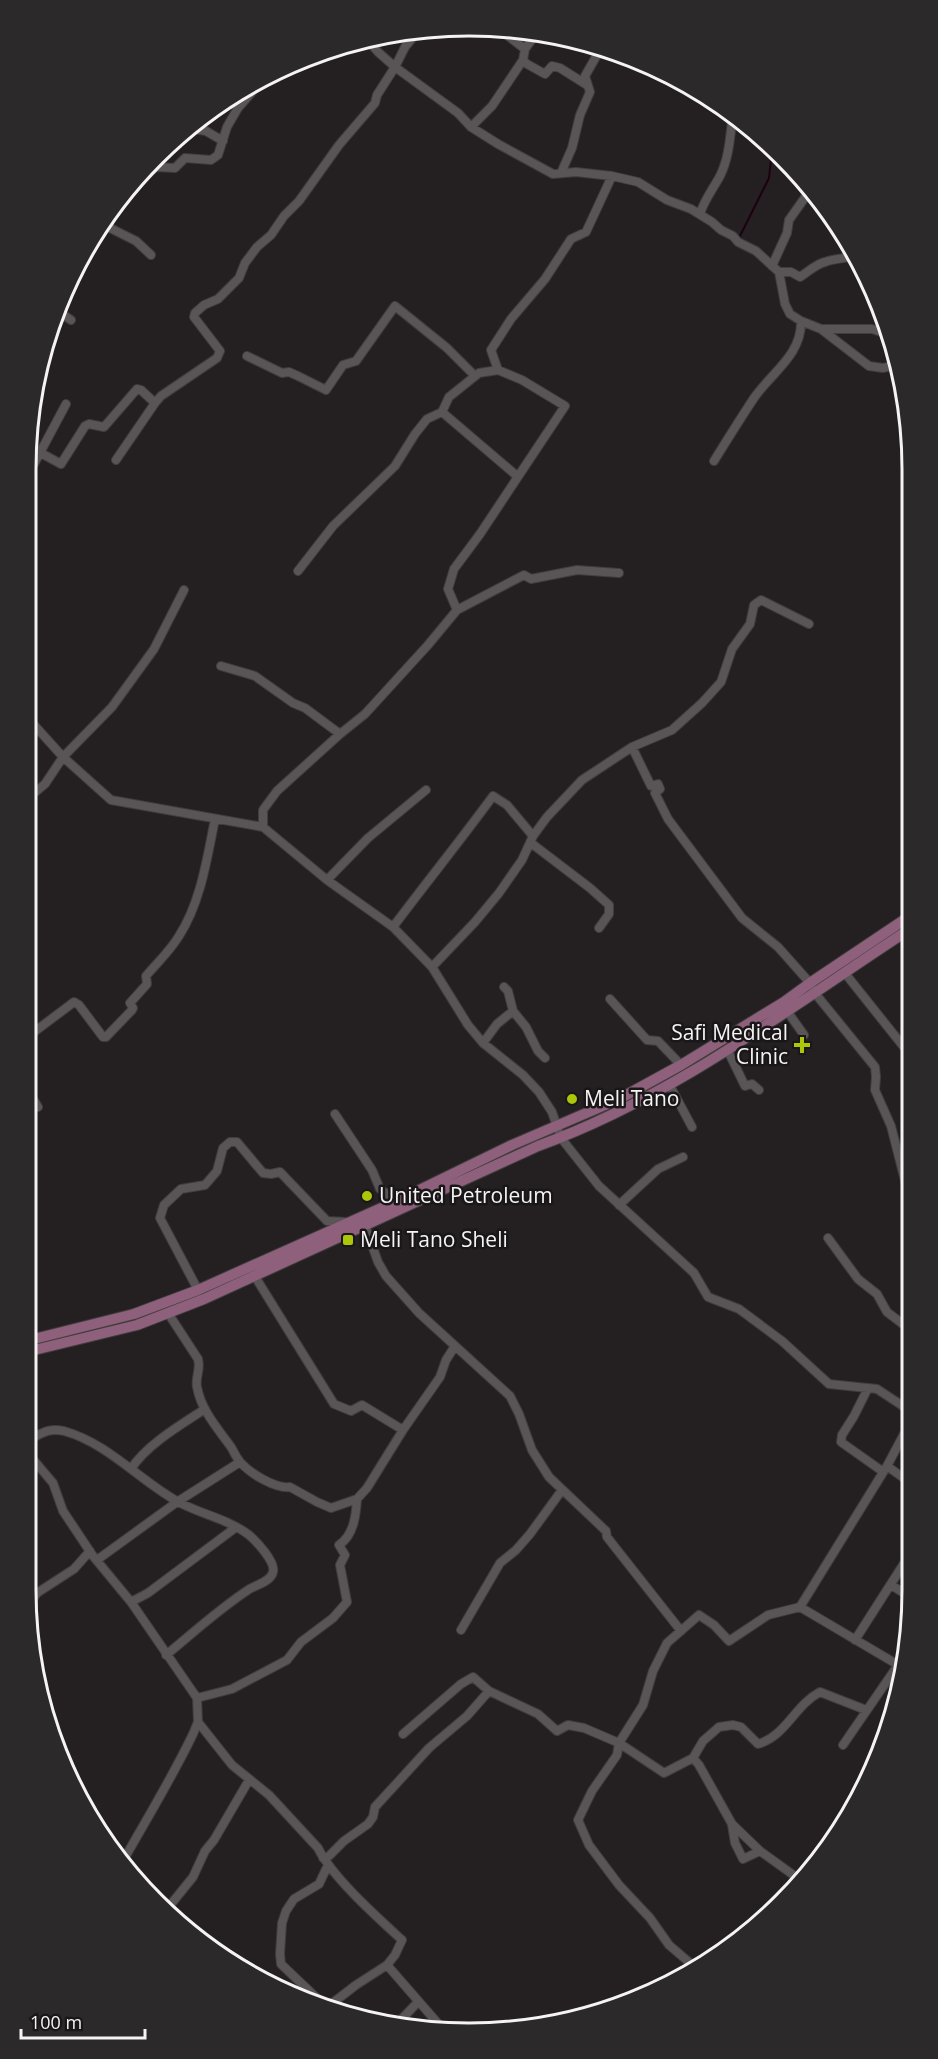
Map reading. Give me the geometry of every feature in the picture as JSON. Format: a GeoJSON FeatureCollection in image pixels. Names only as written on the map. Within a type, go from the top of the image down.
{"type":"FeatureCollection","features":[{"type":"Feature","properties":{"kind":"main road"},"geometry":{"type":"LineString","coordinates":[[36,1350],[137,1325],[204,1299],[364,1220],[397,1201],[557,1125],[669,1084],[787,1011],[812,988],[902,922]]}},
{"type":"Feature","properties":{"kind":"main road"},"geometry":{"type":"LineString","coordinates":[[36,1338],[134,1314],[198,1290],[346,1222],[364,1220],[561,1138],[642,1093],[681,1065],[784,1002],[844,972],[902,934]]}},
{"type":"Feature","properties":{"kind":"street"},"geometry":{"type":"LineString","coordinates":[[512,39],[525,49]]}},
{"type":"Feature","properties":{"kind":"street"},"geometry":{"type":"LineString","coordinates":[[116,460],[161,396],[220,354],[194,317],[195,313],[218,299],[238,278],[245,263],[257,247],[271,235],[284,216],[300,201],[339,145],[375,103],[377,95],[410,40]]}},
{"type":"Feature","properties":{"kind":"street"},"geometry":{"type":"LineString","coordinates":[[471,126],[492,106],[523,60],[525,49],[531,41]]}},
{"type":"Feature","properties":{"kind":"street"},"geometry":{"type":"LineString","coordinates":[[374,47],[395,67],[458,113],[471,126],[544,170],[553,174],[576,172],[638,182],[667,200],[700,214],[733,236],[738,242],[756,251],[776,269],[791,272],[800,277],[822,262],[847,258]]}},
{"type":"Feature","properties":{"kind":"street"},"geometry":{"type":"LineString","coordinates":[[561,173],[572,148],[580,116],[590,92],[585,76],[597,56]]}},
{"type":"Feature","properties":{"kind":"street"},"geometry":{"type":"LineString","coordinates":[[523,60],[546,74],[552,66],[560,68],[587,85]]}},
{"type":"Feature","properties":{"kind":"street"},"geometry":{"type":"LineString","coordinates":[[159,167],[175,168],[185,158],[211,160],[218,155],[227,127],[247,98]]}},
{"type":"Feature","properties":{"kind":"street"},"geometry":{"type":"LineString","coordinates":[[700,214],[721,174],[729,150],[732,124]]}},
{"type":"Feature","properties":{"kind":"street"},"geometry":{"type":"LineString","coordinates":[[199,130],[223,141]]}},
{"type":"Feature","properties":{"kind":"street"},"geometry":{"type":"LineString","coordinates":[[498,370],[491,350],[512,319],[545,279],[571,239],[586,232],[612,176]]}},
{"type":"Feature","properties":{"kind":"street"},"geometry":{"type":"LineString","coordinates":[[806,196],[789,220],[776,269],[785,304],[790,314],[821,329],[869,366],[883,368],[889,366]]}},
{"type":"Feature","properties":{"kind":"street"},"geometry":{"type":"LineString","coordinates":[[110,226],[136,241],[151,255]]}},
{"type":"Feature","properties":{"kind":"street"},"geometry":{"type":"LineString","coordinates":[[247,356],[282,373],[289,372],[326,390],[343,365],[356,361],[394,306],[447,348],[475,376]]}},
{"type":"Feature","properties":{"kind":"street"},"geometry":{"type":"LineString","coordinates":[[64,316],[71,320]]}},
{"type":"Feature","properties":{"kind":"street"},"geometry":{"type":"LineString","coordinates":[[714,461],[764,384],[790,357],[802,332],[801,321]]}},
{"type":"Feature","properties":{"kind":"street"},"geometry":{"type":"LineString","coordinates":[[821,329],[872,329],[879,331]]}},
{"type":"Feature","properties":{"kind":"street"},"geometry":{"type":"LineString","coordinates":[[298,571],[333,526],[396,466],[415,434],[428,419],[442,412],[449,397],[479,373],[498,370],[522,380],[564,406],[480,534],[454,569],[448,589],[457,610]]}},
{"type":"Feature","properties":{"kind":"street"},"geometry":{"type":"LineString","coordinates":[[39,452],[63,463],[85,426],[90,424],[104,427],[137,389],[155,403]]}},
{"type":"Feature","properties":{"kind":"street"},"geometry":{"type":"LineString","coordinates":[[36,457],[66,404]]}},
{"type":"Feature","properties":{"kind":"street"},"geometry":{"type":"LineString","coordinates":[[442,412],[517,476]]}},
{"type":"Feature","properties":{"kind":"street"},"geometry":{"type":"LineString","coordinates":[[263,827],[263,810],[277,791],[365,714],[457,610],[524,575],[531,579],[577,570],[619,573]]}},
{"type":"Feature","properties":{"kind":"street"},"geometry":{"type":"LineString","coordinates":[[36,792],[45,784],[63,757],[112,707],[154,650],[184,590]]}},
{"type":"Feature","properties":{"kind":"street"},"geometry":{"type":"LineString","coordinates":[[432,967],[499,893],[522,860],[532,839],[547,817],[582,780],[632,747],[672,730],[721,682],[732,649],[750,624],[754,605],[761,600],[809,624]]}},
{"type":"Feature","properties":{"kind":"street"},"geometry":{"type":"LineString","coordinates":[[222,666],[255,676],[293,703],[313,713],[340,734]]}},
{"type":"Feature","properties":{"kind":"street"},"geometry":{"type":"LineString","coordinates":[[36,727],[63,757],[111,800],[263,827],[327,880],[393,927],[432,967],[468,1025],[483,1043],[524,1075],[539,1092],[552,1112],[561,1138],[599,1186],[694,1273],[708,1298],[739,1309],[782,1341],[829,1384],[878,1389],[902,1405]]}},
{"type":"Feature","properties":{"kind":"street"},"geometry":{"type":"LineString","coordinates":[[632,747],[651,786],[658,784],[660,789],[655,793],[668,819],[742,918],[778,947],[875,1067],[874,1090],[891,1126],[902,1169]]}},
{"type":"Feature","properties":{"kind":"street"},"geometry":{"type":"LineString","coordinates":[[327,880],[368,838],[426,790]]}},
{"type":"Feature","properties":{"kind":"street"},"geometry":{"type":"LineString","coordinates":[[393,927],[493,796],[507,805],[532,839],[609,905],[609,914],[598,928]]}},
{"type":"Feature","properties":{"kind":"street"},"geometry":{"type":"LineString","coordinates":[[36,1030],[74,1002],[79,1005],[103,1037],[106,1037],[132,1010],[130,1003],[147,984],[147,976],[181,934],[190,915],[206,867],[215,819]]}},
{"type":"Feature","properties":{"kind":"street"},"geometry":{"type":"LineString","coordinates":[[844,972],[902,1045]]}},
{"type":"Feature","properties":{"kind":"street"},"geometry":{"type":"LineString","coordinates":[[504,987],[508,991],[513,1011],[526,1027],[538,1051],[545,1058]]}},
{"type":"Feature","properties":{"kind":"street"},"geometry":{"type":"LineString","coordinates":[[610,999],[648,1040],[658,1041],[681,1065]]}},
{"type":"Feature","properties":{"kind":"street"},"geometry":{"type":"LineString","coordinates":[[483,1043],[497,1024],[513,1011]]}},
{"type":"Feature","properties":{"kind":"street"},"geometry":{"type":"LineString","coordinates":[[787,1011],[804,1035]]}},
{"type":"Feature","properties":{"kind":"street"},"geometry":{"type":"LineString","coordinates":[[727,1049],[745,1086],[752,1084],[759,1090]]}},
{"type":"Feature","properties":{"kind":"street"},"geometry":{"type":"LineString","coordinates":[[669,1084],[692,1127]]}},
{"type":"Feature","properties":{"kind":"street"},"geometry":{"type":"LineString","coordinates":[[335,1114],[372,1170],[380,1189],[397,1201]]}},
{"type":"Feature","properties":{"kind":"street"},"geometry":{"type":"LineString","coordinates":[[198,1290],[160,1218],[164,1205],[181,1190],[205,1185],[217,1171],[223,1148],[230,1142],[237,1142],[263,1173],[280,1172],[327,1221],[346,1222]]}},
{"type":"Feature","properties":{"kind":"street"},"geometry":{"type":"LineString","coordinates":[[619,1205],[658,1170],[683,1157]]}},
{"type":"Feature","properties":{"kind":"street"},"geometry":{"type":"LineString","coordinates":[[364,1220],[378,1262],[386,1276],[419,1313],[510,1396],[532,1450],[549,1477],[606,1531],[607,1537],[681,1630]]}},
{"type":"Feature","properties":{"kind":"street"},"geometry":{"type":"LineString","coordinates":[[828,1238],[858,1279],[877,1294],[887,1312],[902,1323]]}},
{"type":"Feature","properties":{"kind":"street"},"geometry":{"type":"LineString","coordinates":[[254,1275],[334,1404],[351,1411],[362,1406],[403,1430]]}},
{"type":"Feature","properties":{"kind":"street"},"geometry":{"type":"LineString","coordinates":[[168,1313],[198,1359],[200,1368],[196,1378],[197,1387],[205,1409],[240,1462],[258,1475],[283,1488],[290,1487],[331,1508],[357,1499],[367,1488],[440,1377],[446,1359],[455,1346]]}},
{"type":"Feature","properties":{"kind":"street"},"geometry":{"type":"LineString","coordinates":[[868,1388],[842,1435],[842,1442],[902,1479]]}},
{"type":"Feature","properties":{"kind":"street"},"geometry":{"type":"LineString","coordinates":[[131,1469],[137,1459],[205,1409]]}},
{"type":"Feature","properties":{"kind":"street"},"geometry":{"type":"LineString","coordinates":[[36,1438],[46,1430],[53,1429],[85,1438],[107,1450],[177,1502],[204,1512],[246,1533],[256,1542],[273,1566],[273,1572],[266,1581],[249,1589],[166,1655]]}},
{"type":"Feature","properties":{"kind":"street"},"geometry":{"type":"LineString","coordinates":[[690,1963],[669,1945],[650,1918],[619,1885],[590,1845],[578,1820],[592,1791],[617,1755],[619,1743],[643,1705],[653,1671],[668,1643],[699,1615],[714,1625],[729,1641],[768,1615],[800,1607],[902,1437]]}},
{"type":"Feature","properties":{"kind":"street"},"geometry":{"type":"LineString","coordinates":[[97,1560],[177,1502],[240,1462]]}},
{"type":"Feature","properties":{"kind":"street"},"geometry":{"type":"LineString","coordinates":[[36,1463],[53,1483],[63,1511],[90,1551],[131,1602],[197,1698],[198,1722],[157,1803],[144,1821],[126,1855]]}},
{"type":"Feature","properties":{"kind":"street"},"geometry":{"type":"LineString","coordinates":[[461,1630],[500,1563],[530,1534],[562,1490]]}},
{"type":"Feature","properties":{"kind":"street"},"geometry":{"type":"LineString","coordinates":[[197,1698],[232,1689],[288,1660],[301,1642],[333,1618],[347,1602],[340,1565],[345,1555],[339,1545],[345,1541],[350,1532],[356,1516],[357,1499]]}},
{"type":"Feature","properties":{"kind":"street"},"geometry":{"type":"LineString","coordinates":[[131,1602],[148,1593],[235,1528]]}},
{"type":"Feature","properties":{"kind":"street"},"geometry":{"type":"LineString","coordinates":[[36,1594],[74,1569],[90,1551]]}},
{"type":"Feature","properties":{"kind":"street"},"geometry":{"type":"LineString","coordinates":[[855,1640],[902,1567]]}},
{"type":"Feature","properties":{"kind":"street"},"geometry":{"type":"LineString","coordinates":[[891,1585],[902,1592]]}},
{"type":"Feature","properties":{"kind":"street"},"geometry":{"type":"LineString","coordinates":[[800,1607],[896,1664]]}},
{"type":"Feature","properties":{"kind":"street"},"geometry":{"type":"LineString","coordinates":[[843,1744],[866,1710],[893,1676]]}},
{"type":"Feature","properties":{"kind":"street"},"geometry":{"type":"LineString","coordinates":[[403,1734],[461,1684],[473,1677],[489,1691],[538,1714],[557,1731],[568,1725],[576,1726],[619,1743],[664,1773],[693,1758],[703,1741],[719,1727],[733,1725],[741,1727],[758,1744],[765,1742],[780,1732],[811,1697],[820,1692],[866,1710]]}},
{"type":"Feature","properties":{"kind":"street"},"geometry":{"type":"LineString","coordinates":[[312,1993],[281,1964],[282,1923],[286,1911],[294,1899],[319,1884],[329,1856],[344,1841],[368,1824],[373,1817],[375,1807],[429,1748],[467,1716],[489,1691]]}},
{"type":"Feature","properties":{"kind":"street"},"geometry":{"type":"LineString","coordinates":[[198,1722],[232,1765],[269,1795],[313,1843],[326,1861],[402,1940],[387,1965],[335,2001]]}},
{"type":"Feature","properties":{"kind":"street"},"geometry":{"type":"LineString","coordinates":[[693,1758],[732,1824],[760,1851],[794,1876]]}},
{"type":"Feature","properties":{"kind":"street"},"geometry":{"type":"LineString","coordinates":[[171,1903],[193,1876],[205,1851],[214,1840],[249,1780]]}},
{"type":"Feature","properties":{"kind":"street"},"geometry":{"type":"LineString","coordinates":[[732,1824],[735,1843],[743,1858],[760,1851]]}},
{"type":"Feature","properties":{"kind":"street"},"geometry":{"type":"LineString","coordinates":[[387,1965],[436,2021]]}},
{"type":"Feature","properties":{"kind":"street"},"geometry":{"type":"LineString","coordinates":[[403,2018],[418,2002]]}},
{"type":"Feature","properties":{"kind":"waterway"},"geometry":{"type":"LineString","coordinates":[[738,240],[769,178],[771,159]]}},
{"type":"Feature","properties":{"kind":"place","name":"Safi Medical Clinic"},"geometry":{"type":"Point","coordinates":[802,1045]}},
{"type":"Feature","properties":{"kind":"place","name":"Meli Tano"},"geometry":{"type":"Point","coordinates":[572,1099]}},
{"type":"Feature","properties":{"kind":"place","name":"United Petroleum"},"geometry":{"type":"Point","coordinates":[367,1196]}},
{"type":"Feature","properties":{"kind":"place","name":"Meli Tano Sheli"},"geometry":{"type":"Point","coordinates":[348,1240]}}]}
